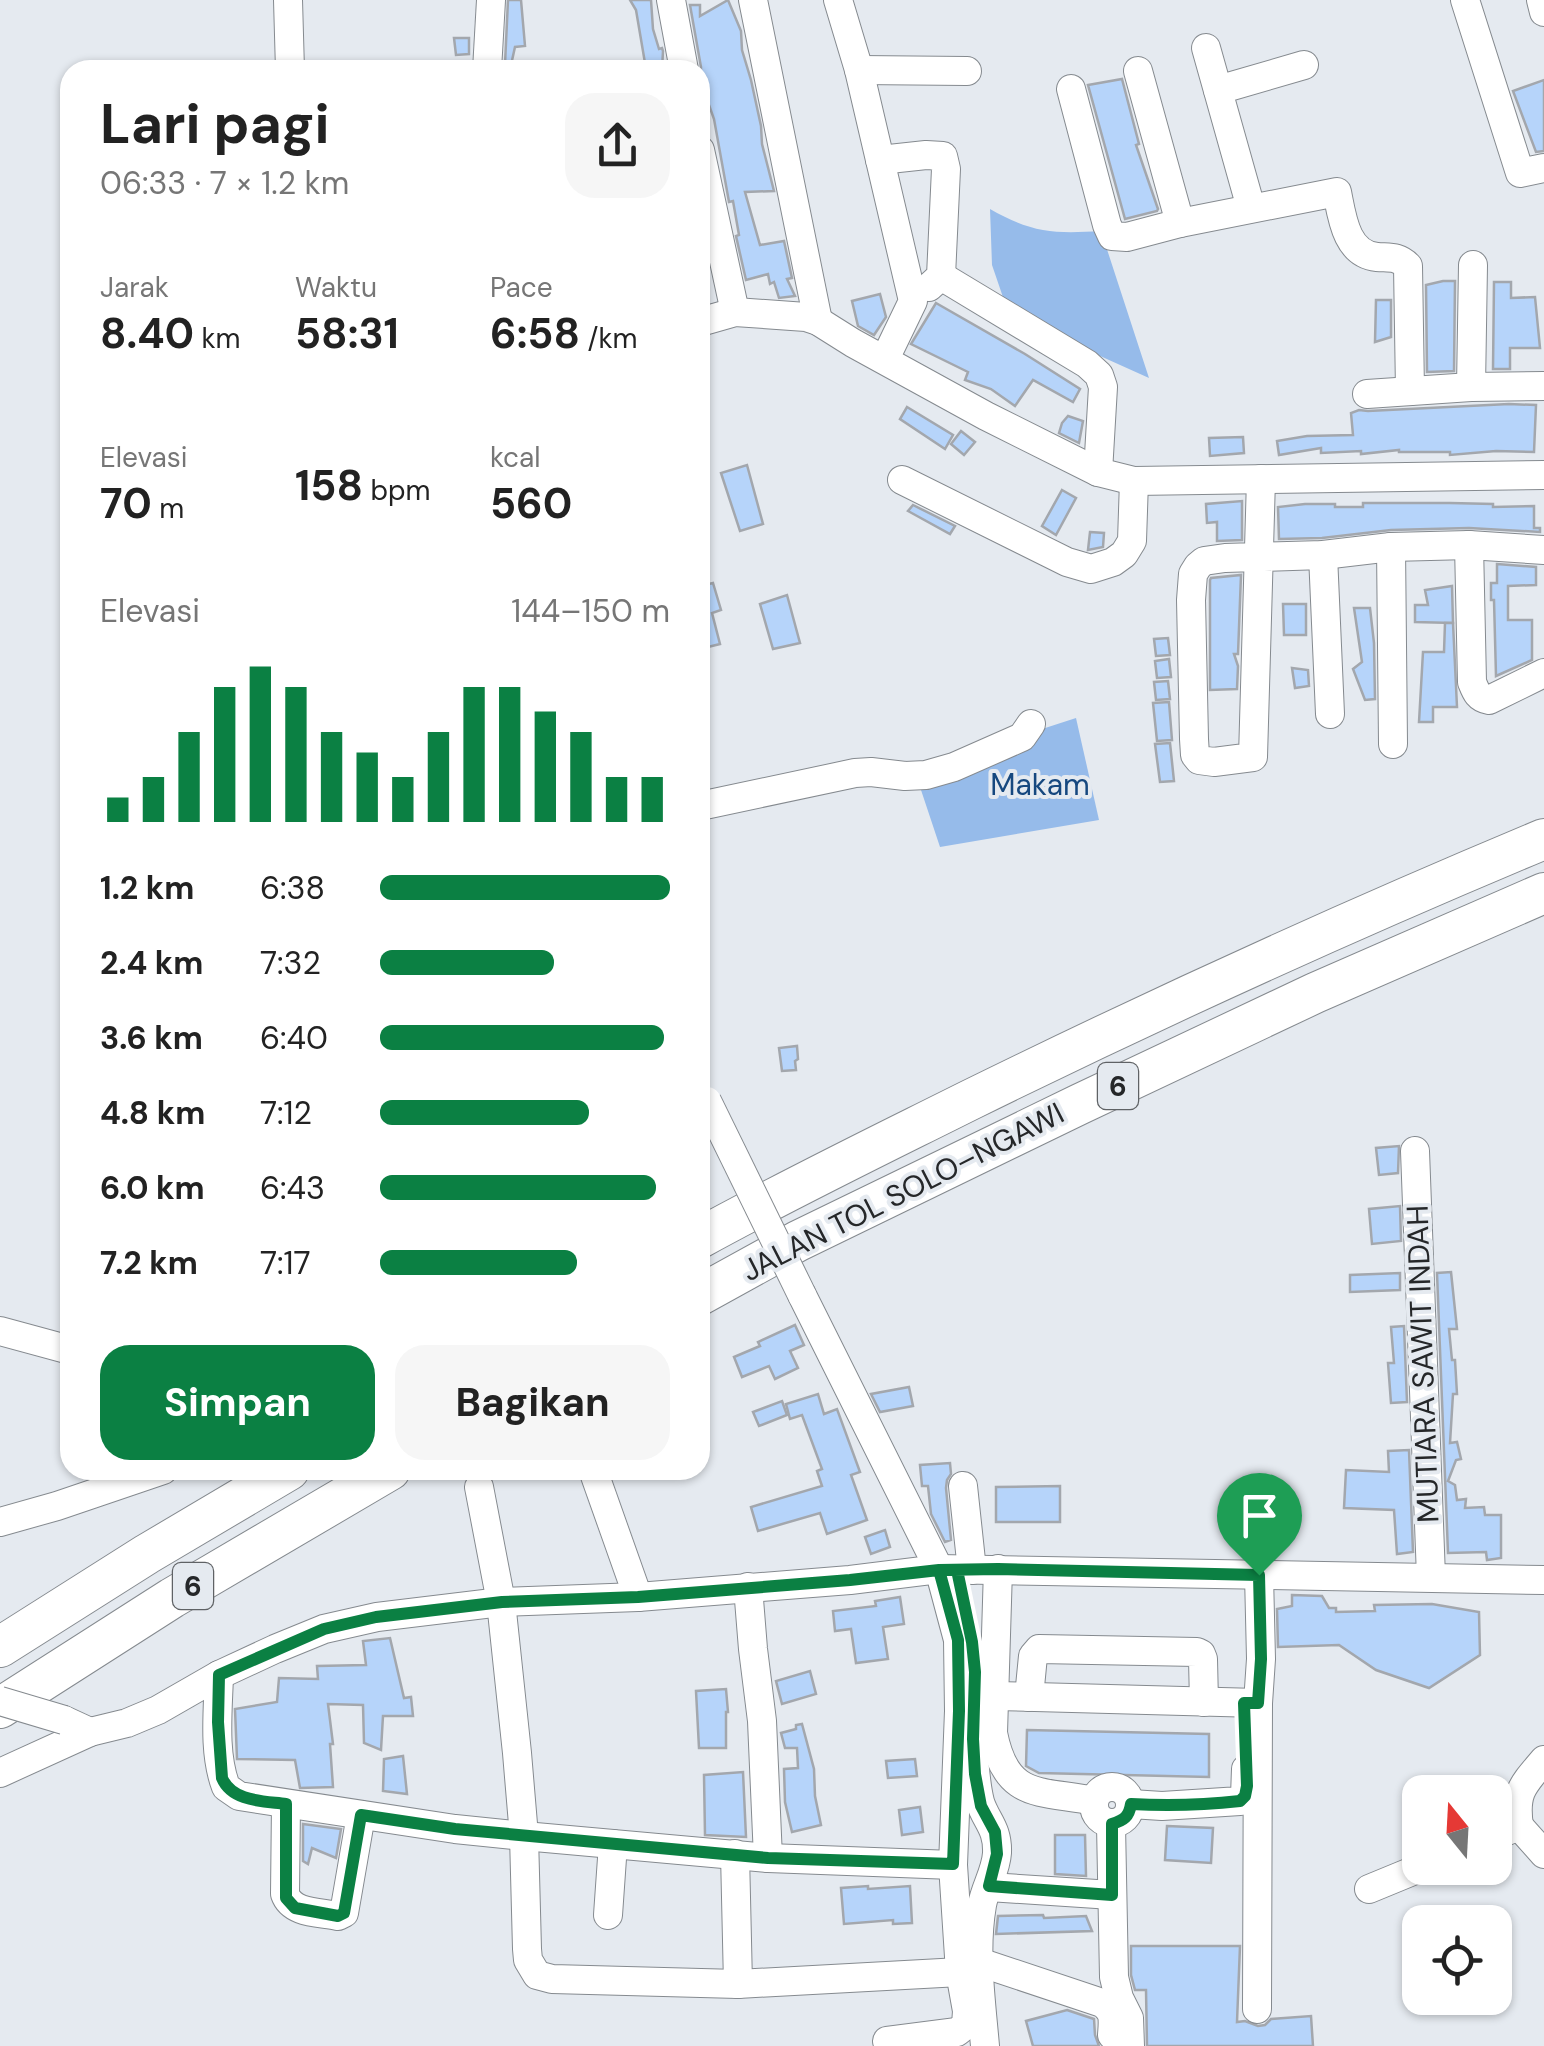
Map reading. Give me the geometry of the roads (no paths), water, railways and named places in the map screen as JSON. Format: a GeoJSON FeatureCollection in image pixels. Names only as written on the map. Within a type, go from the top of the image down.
{"type":"FeatureCollection","features":[{"type":"Feature","properties":{"kind":"highway","name":"JALAN TOL SOLO–NGAWI"},"geometry":{"type":"LineString","coordinates":[[710,1232],[781,1193],[1056,1058],[1294,946],[1544,840]]}},
{"type":"Feature","properties":{"kind":"highway","name":"JALAN TOL SOLO–NGAWI"},"geometry":{"type":"LineString","coordinates":[[710,1289],[798,1241],[1315,992],[1544,893]]}},
{"type":"Feature","properties":{"kind":"highway","name":"6"},"geometry":{"type":"LineString","coordinates":[[0,1648],[272,1480]]}},
{"type":"Feature","properties":{"kind":"highway","name":"6"},"geometry":{"type":"LineString","coordinates":[[0,1704],[373,1480]]}},
{"type":"Feature","properties":{"kind":"street"},"geometry":{"type":"LineString","coordinates":[[288,0],[290,60]]}},
{"type":"Feature","properties":{"kind":"street"},"geometry":{"type":"LineString","coordinates":[[488,60],[491,0]]}},
{"type":"Feature","properties":{"kind":"street"},"geometry":{"type":"LineString","coordinates":[[671,0],[682,60]]}},
{"type":"Feature","properties":{"kind":"street"},"geometry":{"type":"LineString","coordinates":[[752,0],[818,321]]}},
{"type":"Feature","properties":{"kind":"street"},"geometry":{"type":"LineString","coordinates":[[838,0],[859,70],[913,301]]}},
{"type":"Feature","properties":{"kind":"street"},"geometry":{"type":"LineString","coordinates":[[1465,0],[1520,173],[1544,168]]}},
{"type":"Feature","properties":{"kind":"street"},"geometry":{"type":"LineString","coordinates":[[1541,0],[1544,12]]}},
{"type":"Feature","properties":{"kind":"street"},"geometry":{"type":"LineString","coordinates":[[1206,48],[1251,208]]}},
{"type":"Feature","properties":{"kind":"street"},"geometry":{"type":"LineString","coordinates":[[1218,90],[1304,65]]}},
{"type":"Feature","properties":{"kind":"street"},"geometry":{"type":"LineString","coordinates":[[859,70],[968,70]]}},
{"type":"Feature","properties":{"kind":"street"},"geometry":{"type":"LineString","coordinates":[[1138,71],[1180,223]]}},
{"type":"Feature","properties":{"kind":"street"},"geometry":{"type":"LineString","coordinates":[[1071,90],[1112,236],[1127,237],[1337,192],[1347,232],[1358,250],[1371,256],[1401,259],[1408,266],[1410,391]]}},
{"type":"Feature","properties":{"kind":"street"},"geometry":{"type":"LineString","coordinates":[[880,160],[943,156],[946,169],[941,276],[913,301],[885,359]]}},
{"type":"Feature","properties":{"kind":"street"},"geometry":{"type":"LineString","coordinates":[[710,233],[735,312]]}},
{"type":"Feature","properties":{"kind":"street"},"geometry":{"type":"LineString","coordinates":[[1471,387],[1473,265]]}},
{"type":"Feature","properties":{"kind":"street"},"geometry":{"type":"LineString","coordinates":[[941,276],[1099,375],[1104,387],[1098,472]]}},
{"type":"Feature","properties":{"kind":"street"},"geometry":{"type":"LineString","coordinates":[[710,319],[735,312],[818,321],[986,416],[1098,472],[1143,481],[1544,475]]}},
{"type":"Feature","properties":{"kind":"street"},"geometry":{"type":"LineString","coordinates":[[1366,394],[1544,386]]}},
{"type":"Feature","properties":{"kind":"street"},"geometry":{"type":"LineString","coordinates":[[1260,479],[1258,557],[1253,757],[1206,762],[1195,756],[1190,628],[1192,584],[1198,566],[1204,562],[1225,558],[1258,557],[1322,555],[1391,546],[1469,545],[1544,550]]}},
{"type":"Feature","properties":{"kind":"street"},"geometry":{"type":"LineString","coordinates":[[902,480],[1067,562],[1091,569],[1113,562],[1132,541],[1143,481]]}},
{"type":"Feature","properties":{"kind":"street"},"geometry":{"type":"LineString","coordinates":[[1469,545],[1472,682],[1476,693],[1489,700],[1544,673]]}},
{"type":"Feature","properties":{"kind":"street"},"geometry":{"type":"LineString","coordinates":[[1391,546],[1393,744]]}},
{"type":"Feature","properties":{"kind":"street"},"geometry":{"type":"LineString","coordinates":[[1322,555],[1330,714]]}},
{"type":"Feature","properties":{"kind":"street"},"geometry":{"type":"LineString","coordinates":[[710,804],[855,773],[926,775],[1009,744],[1022,737],[1030,724]]}},
{"type":"Feature","properties":{"kind":"street"},"geometry":{"type":"LineString","coordinates":[[710,1106],[802,1295],[966,1570],[995,1696],[993,1734],[997,1754],[1006,1771],[1024,1788],[1094,1801],[1095,1813],[1102,1822],[1162,1806],[1240,1801],[1247,1786],[1251,1703],[1261,1659],[1253,1575]]}},
{"type":"Feature","properties":{"kind":"street","name":"MUTIARA SAWIT INDAH"},"geometry":{"type":"LineString","coordinates":[[1415,1151],[1430,1577]]}},
{"type":"Feature","properties":{"kind":"street"},"geometry":{"type":"LineString","coordinates":[[0,1331],[60,1347]]}},
{"type":"Feature","properties":{"kind":"street"},"geometry":{"type":"LineString","coordinates":[[0,1522],[133,1480]]}},
{"type":"Feature","properties":{"kind":"street"},"geometry":{"type":"LineString","coordinates":[[597,1480],[638,1597]]}},
{"type":"Feature","properties":{"kind":"street"},"geometry":{"type":"LineString","coordinates":[[887,2042],[957,2032],[966,2024],[969,1967],[982,1901],[997,1854],[995,1832],[981,1806],[975,1774],[975,1672],[964,1486]]}},
{"type":"Feature","properties":{"kind":"street"},"geometry":{"type":"LineString","coordinates":[[478,1487],[502,1602],[524,1836],[528,1960],[537,1975],[552,1979],[738,1984],[969,1967],[1102,2003],[1114,2017],[1111,2046]]}},
{"type":"Feature","properties":{"kind":"street"},"geometry":{"type":"LineString","coordinates":[[966,1570],[958,1640],[953,1864],[969,1967],[987,2045]]}},
{"type":"Feature","properties":{"kind":"street"},"geometry":{"type":"LineString","coordinates":[[0,1704],[77,1726],[126,1723],[158,1710],[219,1675],[324,1629],[376,1617],[502,1602],[638,1597],[966,1570],[1544,1580]]}},
{"type":"Feature","properties":{"kind":"street"},"geometry":{"type":"LineString","coordinates":[[748,1587],[762,1721],[768,1858]]}},
{"type":"Feature","properties":{"kind":"street"},"geometry":{"type":"LineString","coordinates":[[1029,1697],[1033,1656],[1039,1649],[1160,1650],[1201,1654],[1204,1702]]}},
{"type":"Feature","properties":{"kind":"street"},"geometry":{"type":"LineString","coordinates":[[219,1675],[221,1768],[226,1787],[239,1796],[524,1836],[768,1858],[953,1864]]}},
{"type":"Feature","properties":{"kind":"street"},"geometry":{"type":"LineString","coordinates":[[995,1696],[1251,1703]]}},
{"type":"Feature","properties":{"kind":"street"},"geometry":{"type":"LineString","coordinates":[[1251,1703],[1257,2009]]}},
{"type":"Feature","properties":{"kind":"street"},"geometry":{"type":"LineString","coordinates":[[0,1773],[77,1726]]}},
{"type":"Feature","properties":{"kind":"street"},"geometry":{"type":"LineString","coordinates":[[1512,1822],[1520,1787],[1544,1760]]}},
{"type":"Feature","properties":{"kind":"street"},"geometry":{"type":"LineString","coordinates":[[286,1804],[286,1898],[295,1908],[338,1916],[344,1913],[361,1815]]}},
{"type":"Feature","properties":{"kind":"street"},"geometry":{"type":"LineString","coordinates":[[1121,1814],[1112,1895],[1114,1976],[1128,2018],[1130,2046]]}},
{"type":"Feature","properties":{"kind":"street"},"geometry":{"type":"LineString","coordinates":[[1512,1834],[1544,1854]]}},
{"type":"Feature","properties":{"kind":"street"},"geometry":{"type":"LineString","coordinates":[[608,1914],[613,1844]]}},
{"type":"Feature","properties":{"kind":"street"},"geometry":{"type":"LineString","coordinates":[[735,1854],[738,1984]]}},
{"type":"Feature","properties":{"kind":"street"},"geometry":{"type":"LineString","coordinates":[[1368,1889],[1402,1875]]}},
{"type":"Feature","properties":{"kind":"street"},"geometry":{"type":"LineString","coordinates":[[989,1886],[1112,1895]]}},
{"type":"Feature","properties":{"kind":"park label","name":"Makam"},"geometry":{"type":"Point","coordinates":[1040,785]}}]}
